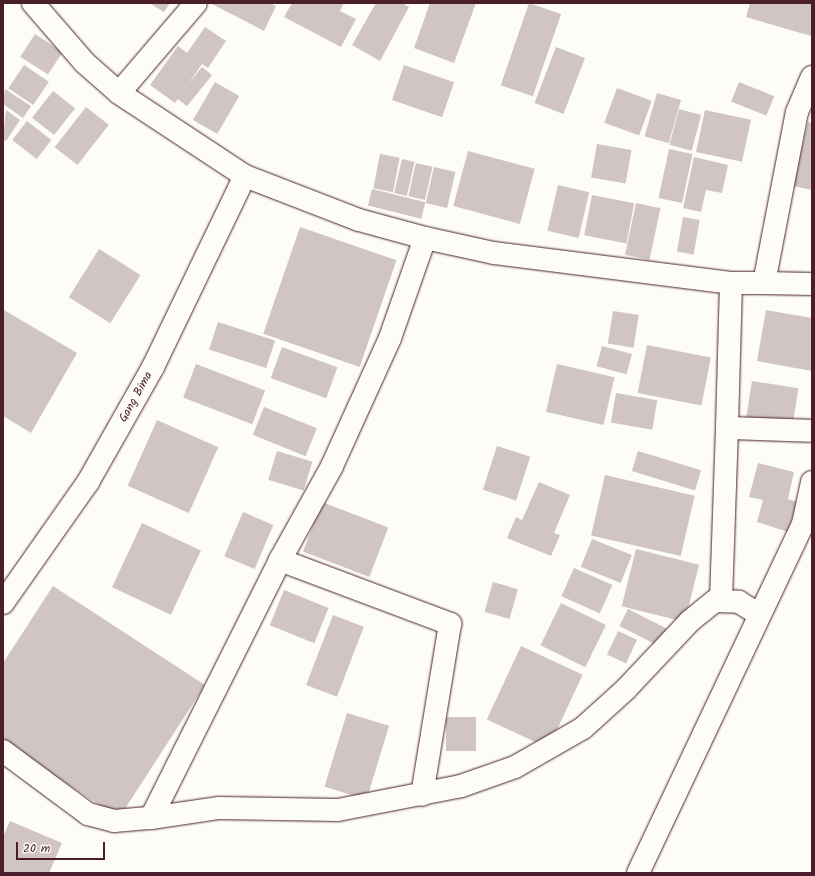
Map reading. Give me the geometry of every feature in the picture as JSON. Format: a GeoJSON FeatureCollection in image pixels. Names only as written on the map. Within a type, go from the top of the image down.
{"type":"FeatureCollection","features":[{"type":"Feature","properties":{"kind":"street"},"geometry":{"type":"LineString","coordinates":[[33,3],[79,57],[119,93],[245,176],[358,220],[425,238],[494,253],[731,283],[812,284]]}},
{"type":"Feature","properties":{"kind":"street"},"geometry":{"type":"LineString","coordinates":[[119,93],[196,3]]}},
{"type":"Feature","properties":{"kind":"street"},"geometry":{"type":"LineString","coordinates":[[764,283],[797,112],[812,77]]}},
{"type":"Feature","properties":{"kind":"street","name":"Gang Bima"},"geometry":{"type":"LineString","coordinates":[[3,603],[88,482],[153,367],[245,176]]}},
{"type":"Feature","properties":{"kind":"street"},"geometry":{"type":"LineString","coordinates":[[150,818],[280,560],[332,466],[390,338],[425,238]]}},
{"type":"Feature","properties":{"kind":"street"},"geometry":{"type":"LineString","coordinates":[[721,600],[731,283]]}},
{"type":"Feature","properties":{"kind":"street"},"geometry":{"type":"LineString","coordinates":[[727,428],[812,431]]}},
{"type":"Feature","properties":{"kind":"street"},"geometry":{"type":"LineString","coordinates":[[638,873],[758,614],[803,524],[812,482]]}},
{"type":"Feature","properties":{"kind":"street"},"geometry":{"type":"LineString","coordinates":[[280,560],[450,624],[422,795]]}},
{"type":"Feature","properties":{"kind":"street"},"geometry":{"type":"LineString","coordinates":[[3,751],[88,814],[114,821],[150,818],[220,808],[338,810],[422,795],[461,786],[548,751],[583,728],[626,689],[690,621],[721,600],[739,602],[758,614]]}},
{"type":"Feature","properties":{"kind":"building"},"geometry":{"type":"Polygon","coordinates":[[[149,3],[170,3],[164,12],[149,3]]]}},
{"type":"Feature","properties":{"kind":"building"},"geometry":{"type":"Polygon","coordinates":[[[210,3],[270,3],[276,6],[264,31],[210,3]]]}},
{"type":"Feature","properties":{"kind":"building"},"geometry":{"type":"Polygon","coordinates":[[[292,3],[344,3],[340,11],[356,19],[341,47],[284,17],[292,3]]]}},
{"type":"Feature","properties":{"kind":"building"},"geometry":{"type":"Polygon","coordinates":[[[376,3],[402,3],[409,7],[380,61],[352,45],[376,3]]]}},
{"type":"Feature","properties":{"kind":"building"},"geometry":{"type":"Polygon","coordinates":[[[430,3],[476,3],[454,63],[414,48],[430,3]]]}},
{"type":"Feature","properties":{"kind":"building"},"geometry":{"type":"Polygon","coordinates":[[[529,3],[561,14],[533,96],[501,85],[529,3]]]}},
{"type":"Feature","properties":{"kind":"building"},"geometry":{"type":"Polygon","coordinates":[[[750,3],[812,3],[811,36],[746,17],[750,3]]]}},
{"type":"Feature","properties":{"kind":"building"},"geometry":{"type":"Polygon","coordinates":[[[205,27],[226,41],[208,68],[202,64],[175,103],[150,85],[178,46],[187,53],[205,27]]]}},
{"type":"Feature","properties":{"kind":"building"},"geometry":{"type":"Polygon","coordinates":[[[35,34],[63,52],[48,75],[20,57],[35,34]]]}},
{"type":"Feature","properties":{"kind":"building"},"geometry":{"type":"Polygon","coordinates":[[[556,47],[585,58],[563,114],[534,103],[556,47]]]}},
{"type":"Feature","properties":{"kind":"building"},"geometry":{"type":"Polygon","coordinates":[[[24,65],[49,82],[33,105],[8,88],[24,65]]]}},
{"type":"Feature","properties":{"kind":"building"},"geometry":{"type":"Polygon","coordinates":[[[404,65],[454,82],[442,117],[392,100],[404,65]]]}},
{"type":"Feature","properties":{"kind":"building"},"geometry":{"type":"Polygon","coordinates":[[[202,67],[212,75],[187,106],[177,98],[202,67]]]}},
{"type":"Feature","properties":{"kind":"building"},"geometry":{"type":"Polygon","coordinates":[[[215,82],[239,96],[217,134],[193,120],[215,82]]]}},
{"type":"Feature","properties":{"kind":"building"},"geometry":{"type":"Polygon","coordinates":[[[739,82],[774,96],[766,116],[731,101],[739,82]]]}},
{"type":"Feature","properties":{"kind":"building"},"geometry":{"type":"Polygon","coordinates":[[[617,88],[652,101],[639,135],[604,123],[617,88]]]}},
{"type":"Feature","properties":{"kind":"building"},"geometry":{"type":"Polygon","coordinates":[[[5,89],[31,106],[23,118],[3,104],[5,89]]]}},
{"type":"Feature","properties":{"kind":"building"},"geometry":{"type":"Polygon","coordinates":[[[53,91],[75,108],[54,135],[32,118],[53,91]]]}},
{"type":"Feature","properties":{"kind":"building"},"geometry":{"type":"Polygon","coordinates":[[[657,93],[681,100],[669,143],[645,136],[657,93]]]}},
{"type":"Feature","properties":{"kind":"building"},"geometry":{"type":"Polygon","coordinates":[[[86,107],[109,125],[77,165],[55,147],[86,107]]]}},
{"type":"Feature","properties":{"kind":"building"},"geometry":{"type":"Polygon","coordinates":[[[679,109],[701,115],[692,151],[669,145],[679,109]]]}},
{"type":"Feature","properties":{"kind":"building"},"geometry":{"type":"Polygon","coordinates":[[[6,110],[20,120],[6,141],[3,139],[6,110]]]}},
{"type":"Feature","properties":{"kind":"building"},"geometry":{"type":"Polygon","coordinates":[[[705,110],[751,120],[742,162],[696,152],[705,110]]]}},
{"type":"Feature","properties":{"kind":"building"},"geometry":{"type":"Polygon","coordinates":[[[27,121],[51,140],[37,159],[12,140],[27,121]]]}},
{"type":"Feature","properties":{"kind":"building"},"geometry":{"type":"Polygon","coordinates":[[[808,122],[812,123],[812,190],[793,186],[808,122]]]}},
{"type":"Feature","properties":{"kind":"building"},"geometry":{"type":"Polygon","coordinates":[[[597,144],[631,150],[626,184],[591,177],[597,144]]]}},
{"type":"Feature","properties":{"kind":"building"},"geometry":{"type":"Polygon","coordinates":[[[669,149],[692,154],[682,203],[659,198],[669,149]]]}},
{"type":"Feature","properties":{"kind":"building"},"geometry":{"type":"Polygon","coordinates":[[[468,151],[535,169],[520,224],[453,206],[468,151]]]}},
{"type":"Feature","properties":{"kind":"building"},"geometry":{"type":"Polygon","coordinates":[[[380,154],[400,158],[393,192],[373,188],[380,154]]]}},
{"type":"Feature","properties":{"kind":"building"},"geometry":{"type":"Polygon","coordinates":[[[694,157],[728,165],[722,193],[706,190],[701,212],[683,208],[694,157]]]}},
{"type":"Feature","properties":{"kind":"building"},"geometry":{"type":"Polygon","coordinates":[[[402,159],[415,162],[407,196],[394,193],[402,159]]]}},
{"type":"Feature","properties":{"kind":"building"},"geometry":{"type":"Polygon","coordinates":[[[416,163],[433,167],[425,200],[408,196],[416,163]]]}},
{"type":"Feature","properties":{"kind":"building"},"geometry":{"type":"Polygon","coordinates":[[[434,167],[455,172],[447,208],[426,203],[434,167]]]}},
{"type":"Feature","properties":{"kind":"building"},"geometry":{"type":"Polygon","coordinates":[[[558,185],[589,192],[579,238],[547,231],[558,185]]]}},
{"type":"Feature","properties":{"kind":"building"},"geometry":{"type":"Polygon","coordinates":[[[372,189],[425,202],[421,219],[368,205],[372,189]]]}},
{"type":"Feature","properties":{"kind":"building"},"geometry":{"type":"Polygon","coordinates":[[[592,195],[634,203],[626,243],[584,235],[592,195]]]}},
{"type":"Feature","properties":{"kind":"building"},"geometry":{"type":"Polygon","coordinates":[[[636,203],[660,208],[649,260],[625,255],[636,203]]]}},
{"type":"Feature","properties":{"kind":"building"},"geometry":{"type":"Polygon","coordinates":[[[683,217],[700,220],[694,254],[677,251],[683,217]]]}},
{"type":"Feature","properties":{"kind":"building"},"geometry":{"type":"Polygon","coordinates":[[[300,227],[396,260],[360,367],[263,334],[300,227]]]}},
{"type":"Feature","properties":{"kind":"building"},"geometry":{"type":"Polygon","coordinates":[[[99,249],[141,275],[110,323],[69,297],[99,249]]]}},
{"type":"Feature","properties":{"kind":"building"},"geometry":{"type":"Polygon","coordinates":[[[4,310],[77,353],[31,433],[3,416],[4,310]]]}},
{"type":"Feature","properties":{"kind":"building"},"geometry":{"type":"Polygon","coordinates":[[[766,310],[812,318],[812,371],[757,361],[766,310]]]}},
{"type":"Feature","properties":{"kind":"building"},"geometry":{"type":"Polygon","coordinates":[[[613,311],[639,315],[634,348],[608,344],[613,311]]]}},
{"type":"Feature","properties":{"kind":"building"},"geometry":{"type":"Polygon","coordinates":[[[218,322],[275,341],[266,368],[209,350],[218,322]]]}},
{"type":"Feature","properties":{"kind":"building"},"geometry":{"type":"Polygon","coordinates":[[[647,345],[711,357],[701,406],[638,393],[647,345]]]}},
{"type":"Feature","properties":{"kind":"building"},"geometry":{"type":"Polygon","coordinates":[[[602,346],[632,354],[627,374],[597,366],[602,346]]]}},
{"type":"Feature","properties":{"kind":"building"},"geometry":{"type":"Polygon","coordinates":[[[282,347],[337,367],[326,398],[271,378],[282,347]]]}},
{"type":"Feature","properties":{"kind":"building"},"geometry":{"type":"Polygon","coordinates":[[[196,364],[265,391],[252,424],[183,398],[196,364]]]}},
{"type":"Feature","properties":{"kind":"building"},"geometry":{"type":"Polygon","coordinates":[[[557,364],[614,377],[603,425],[546,412],[557,364]]]}},
{"type":"Feature","properties":{"kind":"building"},"geometry":{"type":"Polygon","coordinates":[[[752,381],[798,388],[792,426],[746,419],[752,381]]]}},
{"type":"Feature","properties":{"kind":"building"},"geometry":{"type":"Polygon","coordinates":[[[616,393],[657,400],[652,430],[611,423],[616,393]]]}},
{"type":"Feature","properties":{"kind":"building"},"geometry":{"type":"Polygon","coordinates":[[[264,407],[317,428],[306,456],[253,435],[264,407]]]}},
{"type":"Feature","properties":{"kind":"building"},"geometry":{"type":"Polygon","coordinates":[[[157,420],[218,447],[189,513],[128,486],[157,420]]]}},
{"type":"Feature","properties":{"kind":"building"},"geometry":{"type":"Polygon","coordinates":[[[497,446],[530,457],[516,501],[483,490],[497,446]]]}},
{"type":"Feature","properties":{"kind":"building"},"geometry":{"type":"Polygon","coordinates":[[[277,451],[312,462],[304,491],[268,480],[277,451]]]}},
{"type":"Feature","properties":{"kind":"building"},"geometry":{"type":"Polygon","coordinates":[[[638,451],[701,470],[695,490],[632,471],[638,451]]]}},
{"type":"Feature","properties":{"kind":"building"},"geometry":{"type":"Polygon","coordinates":[[[758,463],[794,472],[788,499],[797,502],[788,532],[757,522],[763,500],[749,497],[758,463]]]}},
{"type":"Feature","properties":{"kind":"building"},"geometry":{"type":"Polygon","coordinates":[[[605,475],[695,496],[681,556],[591,535],[605,475]]]}},
{"type":"Feature","properties":{"kind":"building"},"geometry":{"type":"Polygon","coordinates":[[[539,482],[570,495],[554,533],[560,535],[551,556],[507,538],[516,517],[522,520],[539,482]]]}},
{"type":"Feature","properties":{"kind":"building"},"geometry":{"type":"Polygon","coordinates":[[[322,502],[388,527],[369,577],[303,551],[322,502]]]}},
{"type":"Feature","properties":{"kind":"building"},"geometry":{"type":"Polygon","coordinates":[[[243,512],[273,525],[255,569],[224,556],[243,512]]]}},
{"type":"Feature","properties":{"kind":"building"},"geometry":{"type":"Polygon","coordinates":[[[142,523],[201,550],[171,615],[112,587],[142,523]]]}},
{"type":"Feature","properties":{"kind":"building"},"geometry":{"type":"Polygon","coordinates":[[[592,539],[632,555],[621,583],[581,567],[592,539]]]}},
{"type":"Feature","properties":{"kind":"building"},"geometry":{"type":"Polygon","coordinates":[[[636,549],[699,565],[685,622],[622,606],[636,549]]]}},
{"type":"Feature","properties":{"kind":"building"},"geometry":{"type":"Polygon","coordinates":[[[574,568],[612,585],[600,613],[561,596],[574,568]]]}},
{"type":"Feature","properties":{"kind":"building"},"geometry":{"type":"Polygon","coordinates":[[[493,582],[518,589],[509,619],[484,612],[493,582]]]}},
{"type":"Feature","properties":{"kind":"building"},"geometry":{"type":"Polygon","coordinates":[[[53,586],[205,685],[119,818],[3,742],[3,663],[53,586]]]}},
{"type":"Feature","properties":{"kind":"building"},"geometry":{"type":"Polygon","coordinates":[[[284,590],[329,608],[314,643],[270,625],[284,590]]]}},
{"type":"Feature","properties":{"kind":"building"},"geometry":{"type":"Polygon","coordinates":[[[561,603],[606,625],[585,667],[540,645],[561,603]]]}},
{"type":"Feature","properties":{"kind":"building"},"geometry":{"type":"Polygon","coordinates":[[[628,609],[670,630],[661,647],[619,626],[628,609]]]}},
{"type":"Feature","properties":{"kind":"building"},"geometry":{"type":"Polygon","coordinates":[[[333,615],[364,627],[337,697],[306,685],[333,615]]]}},
{"type":"Feature","properties":{"kind":"building"},"geometry":{"type":"Polygon","coordinates":[[[618,631],[637,640],[626,663],[607,655],[618,631]]]}},
{"type":"Feature","properties":{"kind":"building"},"geometry":{"type":"Polygon","coordinates":[[[521,646],[583,675],[548,748],[487,719],[521,646]]]}},
{"type":"Feature","properties":{"kind":"building"},"geometry":{"type":"Polygon","coordinates":[[[347,713],[389,726],[367,799],[324,787],[347,713]]]}},
{"type":"Feature","properties":{"kind":"building"},"geometry":{"type":"Polygon","coordinates":[[[446,717],[476,717],[476,751],[446,751],[446,717]]]}},
{"type":"Feature","properties":{"kind":"building"},"geometry":{"type":"Polygon","coordinates":[[[10,821],[62,843],[49,873],[3,873],[3,837],[10,821]]]}}]}
